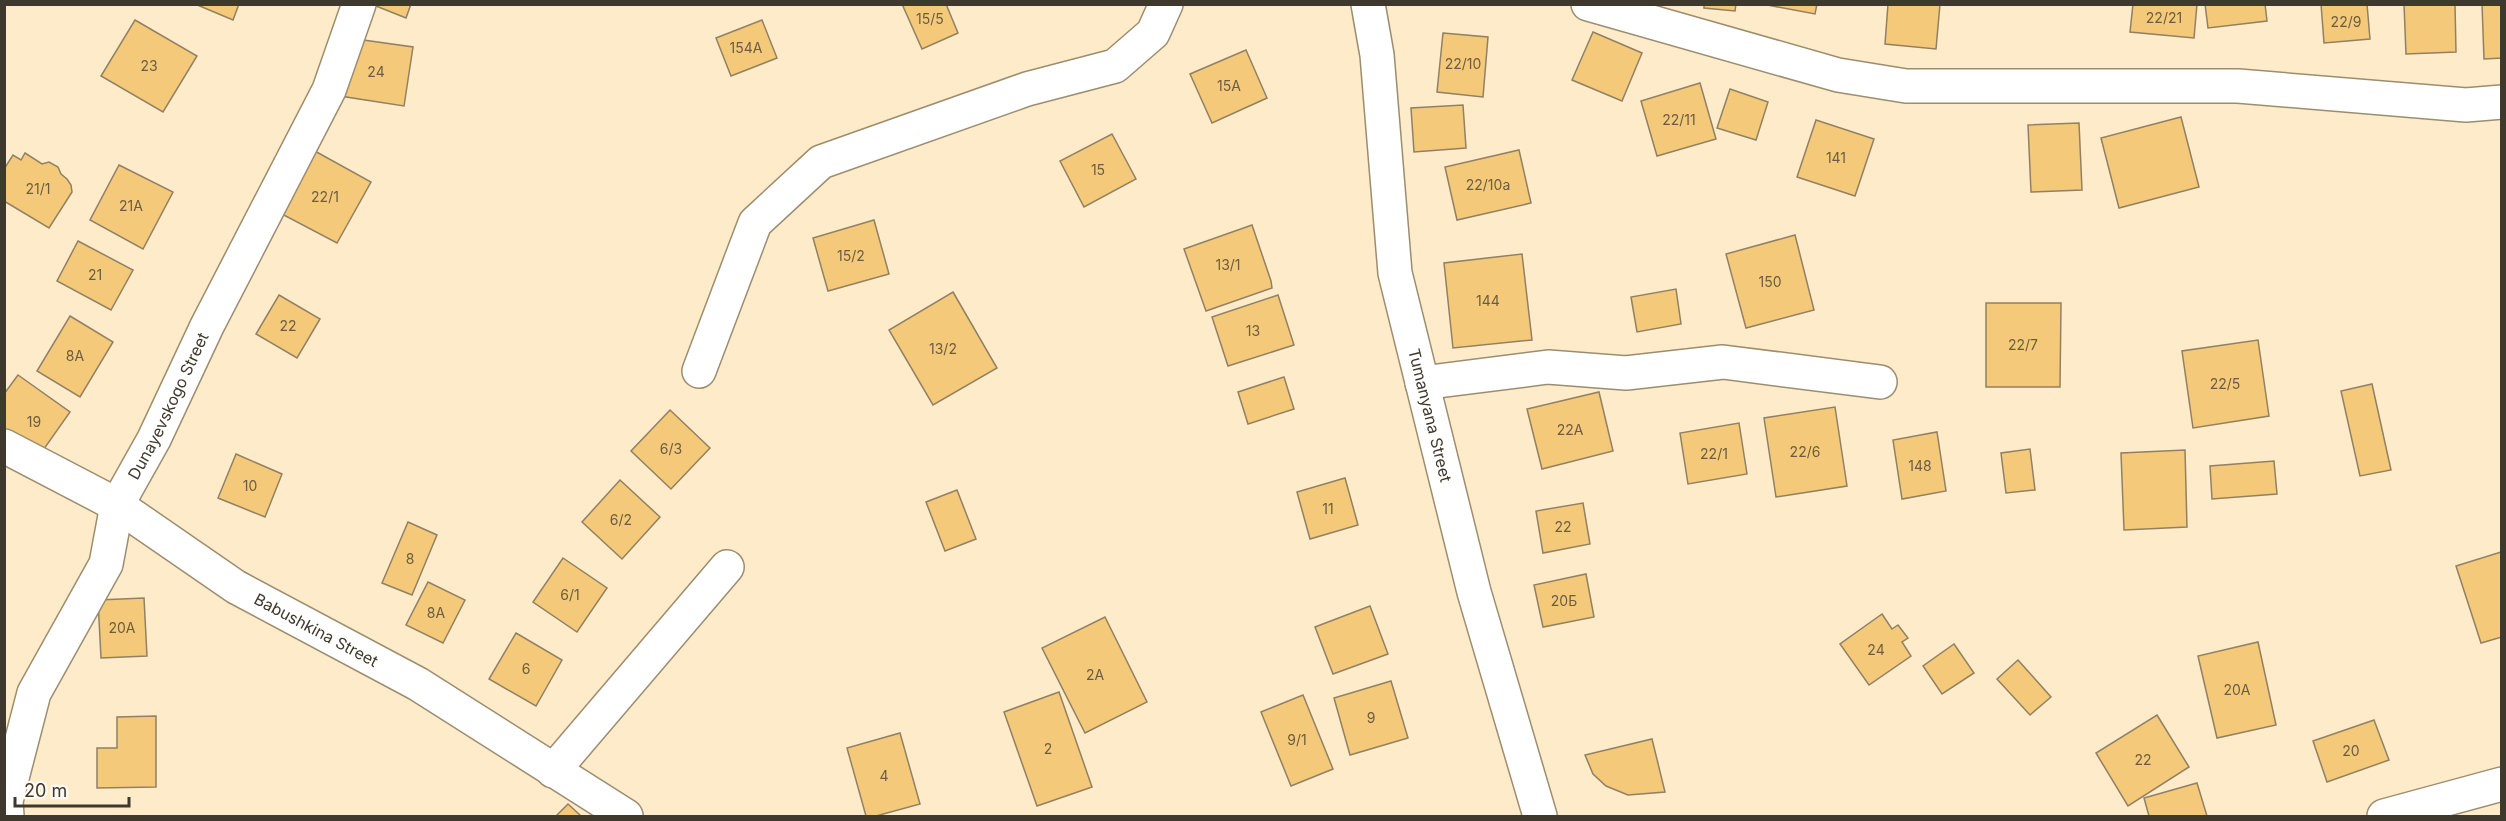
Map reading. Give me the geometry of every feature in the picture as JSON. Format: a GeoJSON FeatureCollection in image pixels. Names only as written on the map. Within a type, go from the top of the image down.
{"type":"FeatureCollection","features":[{"type":"Feature","properties":{"kind":"street","name":"Dunayevskogo Street"},"geometry":{"type":"LineString","coordinates":[[7,816],[6,801],[34,693],[106,564],[117,505],[154,439],[207,326],[329,90],[359,4]]}},
{"type":"Feature","properties":{"kind":"street"},"geometry":{"type":"LineString","coordinates":[[699,371],[755,222],[821,162],[1027,89],[1115,66],[1152,33],[1166,4]]}},
{"type":"Feature","properties":{"kind":"street","name":"Tumanyana Street"},"geometry":{"type":"LineString","coordinates":[[1368,4],[1377,55],[1395,273],[1474,592],[1540,816]]}},
{"type":"Feature","properties":{"kind":"street"},"geometry":{"type":"LineString","coordinates":[[1588,4],[1838,75],[1906,86],[2238,86],[2466,105],[2502,102]]}},
{"type":"Feature","properties":{"kind":"street"},"geometry":{"type":"LineString","coordinates":[[1422,384],[1548,367],[1626,373],[1723,362],[1880,382]]}},
{"type":"Feature","properties":{"kind":"street","name":"Babushkina Street"},"geometry":{"type":"LineString","coordinates":[[4,446],[117,505],[236,587],[418,684],[626,816]]}},
{"type":"Feature","properties":{"kind":"street"},"geometry":{"type":"LineString","coordinates":[[553,771],[727,567]]}},
{"type":"Feature","properties":{"kind":"street"},"geometry":{"type":"LineString","coordinates":[[2384,816],[2502,784]]}},
{"type":"Feature","properties":{"kind":"building"},"geometry":{"type":"Polygon","coordinates":[[[195,4],[239,4],[233,20],[195,4]]]}},
{"type":"Feature","properties":{"kind":"building"},"geometry":{"type":"Polygon","coordinates":[[[371,4],[411,4],[406,18],[371,4]]]}},
{"type":"Feature","properties":{"kind":"building"},"geometry":{"type":"Polygon","coordinates":[[[902,4],[946,4],[958,33],[922,49],[902,4]]]}},
{"type":"Feature","properties":{"kind":"building"},"geometry":{"type":"Polygon","coordinates":[[[1704,4],[1736,4],[1735,11],[1704,8],[1704,4]]]}},
{"type":"Feature","properties":{"kind":"building"},"geometry":{"type":"Polygon","coordinates":[[[1762,4],[1817,4],[1815,14],[1762,4]]]}},
{"type":"Feature","properties":{"kind":"building"},"geometry":{"type":"Polygon","coordinates":[[[1888,4],[1940,4],[1936,49],[1885,44],[1888,4]]]}},
{"type":"Feature","properties":{"kind":"building"},"geometry":{"type":"Polygon","coordinates":[[[2133,4],[2197,4],[2194,38],[2130,32],[2133,4]]]}},
{"type":"Feature","properties":{"kind":"building"},"geometry":{"type":"Polygon","coordinates":[[[2205,4],[2265,4],[2267,21],[2208,28],[2205,4]]]}},
{"type":"Feature","properties":{"kind":"building"},"geometry":{"type":"Polygon","coordinates":[[[2321,4],[2367,4],[2370,39],[2324,43],[2321,4]]]}},
{"type":"Feature","properties":{"kind":"building"},"geometry":{"type":"Polygon","coordinates":[[[2404,4],[2455,4],[2456,52],[2406,54],[2404,4]]]}},
{"type":"Feature","properties":{"kind":"building"},"geometry":{"type":"Polygon","coordinates":[[[2482,4],[2502,4],[2502,58],[2484,59],[2482,4]]]}},
{"type":"Feature","properties":{"kind":"building"},"geometry":{"type":"Polygon","coordinates":[[[135,20],[197,56],[163,112],[101,76],[135,20]]]}},
{"type":"Feature","properties":{"kind":"building"},"geometry":{"type":"Polygon","coordinates":[[[762,20],[777,58],[731,76],[716,38],[762,20]]]}},
{"type":"Feature","properties":{"kind":"building"},"geometry":{"type":"Polygon","coordinates":[[[1593,32],[1642,53],[1622,101],[1572,80],[1593,32]]]}},
{"type":"Feature","properties":{"kind":"building"},"geometry":{"type":"Polygon","coordinates":[[[1443,33],[1488,37],[1483,97],[1437,92],[1443,33]]]}},
{"type":"Feature","properties":{"kind":"building"},"geometry":{"type":"Polygon","coordinates":[[[349,38],[413,47],[404,106],[340,96],[349,38]]]}},
{"type":"Feature","properties":{"kind":"building"},"geometry":{"type":"Polygon","coordinates":[[[1246,50],[1267,98],[1212,123],[1190,74],[1246,50]]]}},
{"type":"Feature","properties":{"kind":"building"},"geometry":{"type":"Polygon","coordinates":[[[1700,83],[1716,139],[1657,156],[1641,101],[1700,83]]]}},
{"type":"Feature","properties":{"kind":"building"},"geometry":{"type":"Polygon","coordinates":[[[1730,89],[1768,102],[1756,140],[1717,128],[1730,89]]]}},
{"type":"Feature","properties":{"kind":"building"},"geometry":{"type":"Polygon","coordinates":[[[1463,105],[1466,148],[1414,152],[1411,108],[1463,105]]]}},
{"type":"Feature","properties":{"kind":"building"},"geometry":{"type":"Polygon","coordinates":[[[2181,117],[2199,187],[2119,208],[2101,138],[2181,117]]]}},
{"type":"Feature","properties":{"kind":"building"},"geometry":{"type":"Polygon","coordinates":[[[1816,120],[1874,139],[1855,196],[1797,177],[1816,120]]]}},
{"type":"Feature","properties":{"kind":"building"},"geometry":{"type":"Polygon","coordinates":[[[2079,123],[2082,190],[2031,192],[2028,125],[2079,123]]]}},
{"type":"Feature","properties":{"kind":"building"},"geometry":{"type":"Polygon","coordinates":[[[1112,134],[1136,179],[1084,207],[1060,161],[1112,134]]]}},
{"type":"Feature","properties":{"kind":"building"},"geometry":{"type":"Polygon","coordinates":[[[313,150],[371,182],[337,243],[278,212],[313,150]]]}},
{"type":"Feature","properties":{"kind":"building"},"geometry":{"type":"Polygon","coordinates":[[[1519,150],[1531,203],[1457,220],[1445,167],[1519,150]]]}},
{"type":"Feature","properties":{"kind":"building"},"geometry":{"type":"Polygon","coordinates":[[[25,153],[42,164],[49,162],[58,167],[71,185],[72,192],[49,228],[4,201],[4,169],[13,155],[21,160],[25,153]]]}},
{"type":"Feature","properties":{"kind":"building"},"geometry":{"type":"Polygon","coordinates":[[[119,165],[173,192],[143,249],[90,220],[119,165]]]}},
{"type":"Feature","properties":{"kind":"building"},"geometry":{"type":"Polygon","coordinates":[[[874,220],[889,274],[828,291],[813,238],[874,220]]]}},
{"type":"Feature","properties":{"kind":"building"},"geometry":{"type":"Polygon","coordinates":[[[1252,225],[1272,288],[1206,311],[1184,249],[1252,225]]]}},
{"type":"Feature","properties":{"kind":"building"},"geometry":{"type":"Polygon","coordinates":[[[1795,235],[1814,310],[1746,328],[1726,254],[1795,235]]]}},
{"type":"Feature","properties":{"kind":"building"},"geometry":{"type":"Polygon","coordinates":[[[78,241],[133,270],[111,310],[57,281],[78,241]]]}},
{"type":"Feature","properties":{"kind":"building"},"geometry":{"type":"Polygon","coordinates":[[[1522,254],[1532,340],[1453,348],[1444,263],[1522,254]]]}},
{"type":"Feature","properties":{"kind":"building"},"geometry":{"type":"Polygon","coordinates":[[[1676,289],[1681,324],[1637,332],[1631,297],[1676,289]]]}},
{"type":"Feature","properties":{"kind":"building"},"geometry":{"type":"Polygon","coordinates":[[[953,292],[997,368],[933,405],[889,330],[953,292]]]}},
{"type":"Feature","properties":{"kind":"building"},"geometry":{"type":"Polygon","coordinates":[[[279,295],[320,319],[297,358],[256,334],[279,295]]]}},
{"type":"Feature","properties":{"kind":"building"},"geometry":{"type":"Polygon","coordinates":[[[1278,295],[1294,345],[1228,366],[1212,317],[1278,295]]]}},
{"type":"Feature","properties":{"kind":"building"},"geometry":{"type":"Polygon","coordinates":[[[1986,303],[2061,303],[2060,387],[1986,387],[1986,303]]]}},
{"type":"Feature","properties":{"kind":"building"},"geometry":{"type":"Polygon","coordinates":[[[70,316],[113,342],[80,397],[37,371],[70,316]]]}},
{"type":"Feature","properties":{"kind":"building"},"geometry":{"type":"Polygon","coordinates":[[[2258,340],[2269,416],[2193,428],[2182,351],[2258,340]]]}},
{"type":"Feature","properties":{"kind":"building"},"geometry":{"type":"Polygon","coordinates":[[[18,375],[70,412],[39,456],[4,431],[4,394],[18,375]]]}},
{"type":"Feature","properties":{"kind":"building"},"geometry":{"type":"Polygon","coordinates":[[[1284,377],[1294,409],[1248,424],[1238,392],[1284,377]]]}},
{"type":"Feature","properties":{"kind":"building"},"geometry":{"type":"Polygon","coordinates":[[[2372,384],[2391,470],[2360,476],[2341,391],[2372,384]]]}},
{"type":"Feature","properties":{"kind":"building"},"geometry":{"type":"Polygon","coordinates":[[[1599,392],[1613,451],[1542,469],[1527,409],[1599,392]]]}},
{"type":"Feature","properties":{"kind":"building"},"geometry":{"type":"Polygon","coordinates":[[[1835,407],[1847,486],[1776,497],[1764,418],[1835,407]]]}},
{"type":"Feature","properties":{"kind":"building"},"geometry":{"type":"Polygon","coordinates":[[[670,410],[710,448],[671,489],[631,451],[670,410]]]}},
{"type":"Feature","properties":{"kind":"building"},"geometry":{"type":"Polygon","coordinates":[[[1739,423],[1747,474],[1688,484],[1680,433],[1739,423]]]}},
{"type":"Feature","properties":{"kind":"building"},"geometry":{"type":"Polygon","coordinates":[[[1937,432],[1946,491],[1902,499],[1893,440],[1937,432]]]}},
{"type":"Feature","properties":{"kind":"building"},"geometry":{"type":"Polygon","coordinates":[[[2030,449],[2035,490],[2006,493],[2001,453],[2030,449]]]}},
{"type":"Feature","properties":{"kind":"building"},"geometry":{"type":"Polygon","coordinates":[[[2185,450],[2187,527],[2124,530],[2121,453],[2185,450]]]}},
{"type":"Feature","properties":{"kind":"building"},"geometry":{"type":"Polygon","coordinates":[[[236,454],[282,474],[265,517],[218,498],[236,454]]]}},
{"type":"Feature","properties":{"kind":"building"},"geometry":{"type":"Polygon","coordinates":[[[2274,461],[2277,494],[2212,499],[2210,466],[2274,461]]]}},
{"type":"Feature","properties":{"kind":"building"},"geometry":{"type":"Polygon","coordinates":[[[1345,478],[1358,525],[1310,539],[1297,492],[1345,478]]]}},
{"type":"Feature","properties":{"kind":"building"},"geometry":{"type":"Polygon","coordinates":[[[620,480],[660,517],[622,559],[582,522],[620,480]]]}},
{"type":"Feature","properties":{"kind":"building"},"geometry":{"type":"Polygon","coordinates":[[[957,490],[976,539],[945,551],[926,502],[957,490]]]}},
{"type":"Feature","properties":{"kind":"building"},"geometry":{"type":"Polygon","coordinates":[[[1583,503],[1590,544],[1543,553],[1536,511],[1583,503]]]}},
{"type":"Feature","properties":{"kind":"building"},"geometry":{"type":"Polygon","coordinates":[[[408,522],[437,535],[412,595],[382,583],[408,522]]]}},
{"type":"Feature","properties":{"kind":"building"},"geometry":{"type":"Polygon","coordinates":[[[2501,552],[2502,637],[2481,643],[2456,566],[2501,552]]]}},
{"type":"Feature","properties":{"kind":"building"},"geometry":{"type":"Polygon","coordinates":[[[563,558],[607,588],[577,632],[533,602],[563,558]]]}},
{"type":"Feature","properties":{"kind":"building"},"geometry":{"type":"Polygon","coordinates":[[[1586,574],[1594,617],[1543,627],[1534,585],[1586,574]]]}},
{"type":"Feature","properties":{"kind":"building"},"geometry":{"type":"Polygon","coordinates":[[[428,582],[465,600],[443,643],[406,625],[428,582]]]}},
{"type":"Feature","properties":{"kind":"building"},"geometry":{"type":"Polygon","coordinates":[[[144,598],[147,656],[101,658],[98,600],[144,598]]]}},
{"type":"Feature","properties":{"kind":"building"},"geometry":{"type":"Polygon","coordinates":[[[1370,606],[1388,654],[1333,674],[1315,627],[1370,606]]]}},
{"type":"Feature","properties":{"kind":"building"},"geometry":{"type":"Polygon","coordinates":[[[1882,614],[1892,629],[1898,625],[1908,638],[1902,642],[1911,656],[1869,685],[1840,644],[1882,614]]]}},
{"type":"Feature","properties":{"kind":"building"},"geometry":{"type":"Polygon","coordinates":[[[1105,617],[1147,702],[1085,733],[1042,648],[1105,617]]]}},
{"type":"Feature","properties":{"kind":"building"},"geometry":{"type":"Polygon","coordinates":[[[516,633],[562,660],[536,706],[489,679],[516,633]]]}},
{"type":"Feature","properties":{"kind":"building"},"geometry":{"type":"Polygon","coordinates":[[[2258,642],[2276,725],[2217,738],[2198,656],[2258,642]]]}},
{"type":"Feature","properties":{"kind":"building"},"geometry":{"type":"Polygon","coordinates":[[[1954,644],[1974,673],[1942,694],[1923,666],[1954,644]]]}},
{"type":"Feature","properties":{"kind":"building"},"geometry":{"type":"Polygon","coordinates":[[[2018,660],[2051,697],[2030,715],[1997,679],[2018,660]]]}},
{"type":"Feature","properties":{"kind":"building"},"geometry":{"type":"Polygon","coordinates":[[[1391,681],[1408,738],[1350,755],[1334,698],[1391,681]]]}},
{"type":"Feature","properties":{"kind":"building"},"geometry":{"type":"Polygon","coordinates":[[[1059,692],[1092,787],[1037,806],[1004,712],[1059,692]]]}},
{"type":"Feature","properties":{"kind":"building"},"geometry":{"type":"Polygon","coordinates":[[[1303,695],[1333,769],[1291,786],[1261,712],[1303,695]]]}},
{"type":"Feature","properties":{"kind":"building"},"geometry":{"type":"Polygon","coordinates":[[[2157,715],[2189,767],[2128,806],[2096,753],[2157,715]]]}},
{"type":"Feature","properties":{"kind":"building"},"geometry":{"type":"Polygon","coordinates":[[[156,716],[156,787],[97,788],[97,748],[117,748],[117,717],[156,716]]]}},
{"type":"Feature","properties":{"kind":"building"},"geometry":{"type":"Polygon","coordinates":[[[2374,720],[2389,760],[2327,782],[2313,741],[2374,720]]]}},
{"type":"Feature","properties":{"kind":"building"},"geometry":{"type":"Polygon","coordinates":[[[900,733],[920,804],[876,816],[866,816],[847,748],[900,733]]]}},
{"type":"Feature","properties":{"kind":"building"},"geometry":{"type":"Polygon","coordinates":[[[1652,739],[1665,792],[1628,795],[1606,786],[1593,774],[1585,755],[1652,739]]]}},
{"type":"Feature","properties":{"kind":"building"},"geometry":{"type":"Polygon","coordinates":[[[2197,783],[2207,816],[2149,816],[2144,798],[2197,783]]]}},
{"type":"Feature","properties":{"kind":"building"},"geometry":{"type":"Polygon","coordinates":[[[568,804],[581,816],[556,816],[568,804]]]}}]}
